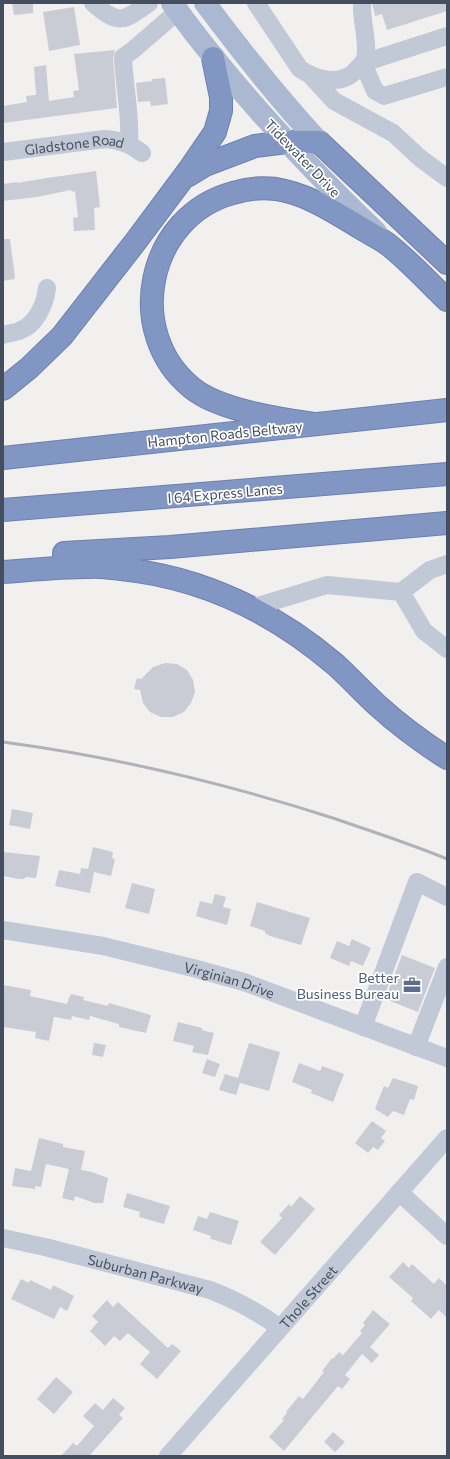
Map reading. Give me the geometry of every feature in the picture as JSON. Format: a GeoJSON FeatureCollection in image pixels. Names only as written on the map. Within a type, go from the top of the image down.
{"type":"FeatureCollection","features":[{"type":"Feature","properties":{"kind":"highway"},"geometry":{"type":"LineString","coordinates":[[3,389],[29,368],[62,336],[136,241],[215,132],[220,119],[221,97],[214,58]]}},
{"type":"Feature","properties":{"kind":"highway"},"geometry":{"type":"LineString","coordinates":[[181,180],[205,165],[256,146],[287,142],[319,142]]}},
{"type":"Feature","properties":{"kind":"highway","name":"Tidewater Drive"},"geometry":{"type":"LineString","coordinates":[[319,142],[361,184],[447,263]]}},
{"type":"Feature","properties":{"kind":"highway"},"geometry":{"type":"LineString","coordinates":[[361,184],[398,208],[447,246]]}},
{"type":"Feature","properties":{"kind":"highway"},"geometry":{"type":"LineString","coordinates":[[314,424],[277,418],[226,404],[205,396],[192,388],[179,375],[167,360],[160,346],[154,328],[151,308],[154,276],[164,251],[174,233],[191,214],[204,204],[242,190],[258,188],[275,189],[296,193],[315,201],[390,245]]}},
{"type":"Feature","properties":{"kind":"highway","name":"Tidewater Drive"},"geometry":{"type":"LineString","coordinates":[[390,245],[447,300]]}},
{"type":"Feature","properties":{"kind":"highway","name":"Hampton Roads Beltway"},"geometry":{"type":"LineString","coordinates":[[3,458],[447,410]]}},
{"type":"Feature","properties":{"kind":"highway","name":"I 64 Express Lanes"},"geometry":{"type":"LineString","coordinates":[[3,510],[447,474]]}},
{"type":"Feature","properties":{"kind":"highway"},"geometry":{"type":"LineString","coordinates":[[3,557],[170,546],[447,523]]}},
{"type":"Feature","properties":{"kind":"highway"},"geometry":{"type":"LineString","coordinates":[[3,572],[89,566],[144,572],[171,577],[205,587],[237,600],[274,620],[306,642],[336,666],[377,705],[403,727],[447,758]]}},
{"type":"Feature","properties":{"kind":"main road","name":"Tidewater Drive"},"geometry":{"type":"LineString","coordinates":[[205,3],[257,72],[287,108],[319,142]]}},
{"type":"Feature","properties":{"kind":"main road","name":"Tidewater Drive"},"geometry":{"type":"LineString","coordinates":[[175,7],[234,84],[287,142],[359,216],[390,245]]}},
{"type":"Feature","properties":{"kind":"street"},"geometry":{"type":"LineString","coordinates":[[92,3],[106,15],[121,20],[132,16],[149,3]]}},
{"type":"Feature","properties":{"kind":"street"},"geometry":{"type":"LineString","coordinates":[[256,3],[300,69],[311,76],[323,80],[345,78],[355,72],[365,59],[365,43],[361,14],[362,3]]}},
{"type":"Feature","properties":{"kind":"street","name":"Gladstone Road"},"geometry":{"type":"LineString","coordinates":[[3,152],[105,138],[116,139],[136,148],[130,126],[123,69],[123,57],[133,50],[175,7]]}},
{"type":"Feature","properties":{"kind":"street"},"geometry":{"type":"LineString","coordinates":[[362,63],[447,36]]}},
{"type":"Feature","properties":{"kind":"street"},"geometry":{"type":"LineString","coordinates":[[362,63],[375,91],[384,96],[447,77]]}},
{"type":"Feature","properties":{"kind":"street"},"geometry":{"type":"LineString","coordinates":[[311,76],[334,101],[393,133],[420,158],[447,178]]}},
{"type":"Feature","properties":{"kind":"street"},"geometry":{"type":"LineString","coordinates":[[3,335],[20,331],[30,325],[43,305],[47,288]]}},
{"type":"Feature","properties":{"kind":"street"},"geometry":{"type":"LineString","coordinates":[[251,608],[327,585],[401,592],[430,570],[447,564]]}},
{"type":"Feature","properties":{"kind":"street"},"geometry":{"type":"LineString","coordinates":[[401,592],[424,631],[447,650]]}},
{"type":"Feature","properties":{"kind":"street"},"geometry":{"type":"LineString","coordinates":[[363,1027],[418,882],[447,897]]}},
{"type":"Feature","properties":{"kind":"street","name":"Virginian Drive"},"geometry":{"type":"LineString","coordinates":[[3,930],[103,946],[244,982],[446,1057]]}},
{"type":"Feature","properties":{"kind":"street"},"geometry":{"type":"LineString","coordinates":[[416,1047],[447,967]]}},
{"type":"Feature","properties":{"kind":"street","name":"Thole Street"},"geometry":{"type":"LineString","coordinates":[[168,1456],[447,1138]]}},
{"type":"Feature","properties":{"kind":"street"},"geometry":{"type":"LineString","coordinates":[[399,1192],[447,1236]]}},
{"type":"Feature","properties":{"kind":"street","name":"Suburban Parkway"},"geometry":{"type":"LineString","coordinates":[[3,1238],[45,1247],[210,1290],[235,1300],[258,1312],[280,1328]]}},
{"type":"Feature","properties":{"kind":"building"},"geometry":{"type":"Polygon","coordinates":[[[12,3],[33,3],[33,13],[14,15],[12,3]]]}},
{"type":"Feature","properties":{"kind":"building"},"geometry":{"type":"Polygon","coordinates":[[[372,3],[447,3],[447,11],[387,30],[382,14],[375,16],[372,3]]]}},
{"type":"Feature","properties":{"kind":"building"},"geometry":{"type":"Polygon","coordinates":[[[74,7],[80,45],[49,51],[43,12],[74,7]]]}},
{"type":"Feature","properties":{"kind":"building"},"geometry":{"type":"Polygon","coordinates":[[[115,50],[113,58],[117,108],[3,123],[3,106],[27,102],[26,96],[36,95],[34,67],[46,65],[49,101],[74,97],[73,91],[79,90],[74,54],[115,50]]]}},
{"type":"Feature","properties":{"kind":"building"},"geometry":{"type":"Polygon","coordinates":[[[165,78],[168,104],[151,106],[150,101],[138,102],[136,83],[152,81],[152,79],[165,78]]]}},
{"type":"Feature","properties":{"kind":"building"},"geometry":{"type":"Polygon","coordinates":[[[96,171],[100,207],[94,208],[95,230],[74,231],[73,218],[78,217],[75,191],[72,192],[71,190],[37,197],[3,201],[3,184],[96,171]]]}},
{"type":"Feature","properties":{"kind":"building"},"geometry":{"type":"Polygon","coordinates":[[[3,239],[10,239],[15,277],[14,279],[3,281],[3,239]]]}},
{"type":"Feature","properties":{"kind":"building"},"geometry":{"type":"Polygon","coordinates":[[[165,663],[177,664],[187,670],[193,680],[195,692],[191,703],[184,712],[173,717],[161,717],[150,712],[143,703],[140,690],[134,689],[137,678],[141,679],[153,667],[165,663]]]}},
{"type":"Feature","properties":{"kind":"building"},"geometry":{"type":"Polygon","coordinates":[[[12,809],[33,813],[30,829],[9,825],[12,809]]]}},
{"type":"Feature","properties":{"kind":"building"},"geometry":{"type":"Polygon","coordinates":[[[93,847],[113,852],[112,858],[115,859],[111,876],[94,872],[90,893],[55,886],[59,870],[80,874],[81,868],[88,869],[93,847]]]}},
{"type":"Feature","properties":{"kind":"building"},"geometry":{"type":"Polygon","coordinates":[[[3,852],[40,856],[36,878],[26,877],[24,879],[19,879],[3,876],[3,852]]]}},
{"type":"Feature","properties":{"kind":"building"},"geometry":{"type":"Polygon","coordinates":[[[132,883],[155,889],[149,914],[125,908],[132,883]]]}},
{"type":"Feature","properties":{"kind":"building"},"geometry":{"type":"Polygon","coordinates":[[[215,894],[226,897],[223,907],[231,909],[227,925],[196,916],[200,901],[212,904],[215,894]]]}},
{"type":"Feature","properties":{"kind":"building"},"geometry":{"type":"Polygon","coordinates":[[[257,902],[310,918],[301,945],[270,936],[265,933],[265,931],[250,926],[257,902]]]}},
{"type":"Feature","properties":{"kind":"building"},"geometry":{"type":"Polygon","coordinates":[[[352,939],[371,948],[363,966],[351,961],[349,966],[330,958],[337,941],[349,946],[352,939]]]}},
{"type":"Feature","properties":{"kind":"building"},"geometry":{"type":"Polygon","coordinates":[[[402,955],[435,968],[418,1012],[385,999],[402,955]]]}},
{"type":"Feature","properties":{"kind":"building"},"geometry":{"type":"Polygon","coordinates":[[[3,985],[31,990],[30,996],[67,1004],[71,994],[84,997],[83,1000],[108,1006],[109,1003],[151,1015],[146,1033],[119,1027],[119,1024],[90,1016],[89,1020],[72,1016],[71,1020],[54,1017],[49,1041],[35,1038],[36,1032],[3,1027],[3,985]]]}},
{"type":"Feature","properties":{"kind":"building"},"geometry":{"type":"Polygon","coordinates":[[[178,1022],[202,1028],[202,1030],[214,1033],[208,1055],[192,1052],[194,1046],[173,1041],[178,1022]]]}},
{"type":"Feature","properties":{"kind":"building"},"geometry":{"type":"Polygon","coordinates":[[[94,1043],[106,1045],[103,1057],[92,1055],[94,1043]]]}},
{"type":"Feature","properties":{"kind":"building"},"geometry":{"type":"Polygon","coordinates":[[[249,1043],[280,1052],[269,1091],[240,1083],[236,1095],[219,1090],[225,1074],[238,1078],[249,1043]]]}},
{"type":"Feature","properties":{"kind":"building"},"geometry":{"type":"Polygon","coordinates":[[[207,1059],[220,1064],[215,1077],[202,1073],[207,1059]]]}},
{"type":"Feature","properties":{"kind":"building"},"geometry":{"type":"Polygon","coordinates":[[[299,1063],[320,1071],[322,1066],[344,1074],[333,1102],[311,1093],[312,1090],[292,1082],[299,1063]]]}},
{"type":"Feature","properties":{"kind":"building"},"geometry":{"type":"Polygon","coordinates":[[[393,1078],[418,1086],[414,1100],[410,1099],[404,1115],[393,1111],[388,1117],[375,1109],[384,1086],[388,1088],[393,1078]]]}},
{"type":"Feature","properties":{"kind":"building"},"geometry":{"type":"Polygon","coordinates":[[[372,1121],[386,1131],[381,1138],[385,1141],[378,1150],[373,1147],[368,1153],[355,1143],[372,1121]]]}},
{"type":"Feature","properties":{"kind":"building"},"geometry":{"type":"Polygon","coordinates":[[[39,1138],[63,1144],[63,1147],[85,1151],[81,1170],[92,1172],[108,1178],[103,1203],[94,1203],[75,1196],[74,1201],[62,1198],[69,1169],[46,1164],[41,1187],[35,1186],[35,1189],[12,1186],[15,1168],[31,1171],[39,1138]]]}},
{"type":"Feature","properties":{"kind":"building"},"geometry":{"type":"Polygon","coordinates":[[[127,1193],[170,1206],[164,1224],[139,1217],[140,1212],[123,1207],[127,1193]]]}},
{"type":"Feature","properties":{"kind":"building"},"geometry":{"type":"Polygon","coordinates":[[[300,1196],[315,1209],[275,1255],[260,1242],[282,1218],[279,1215],[289,1204],[291,1207],[300,1196]]]}},
{"type":"Feature","properties":{"kind":"building"},"geometry":{"type":"Polygon","coordinates":[[[210,1212],[239,1221],[231,1245],[210,1239],[211,1236],[193,1230],[198,1216],[207,1219],[210,1212]]]}},
{"type":"Feature","properties":{"kind":"building"},"geometry":{"type":"Polygon","coordinates":[[[403,1262],[409,1268],[412,1264],[434,1284],[439,1278],[447,1286],[447,1318],[439,1310],[431,1319],[411,1301],[413,1298],[389,1277],[403,1262]]]}},
{"type":"Feature","properties":{"kind":"building"},"geometry":{"type":"Polygon","coordinates":[[[21,1279],[29,1283],[30,1280],[51,1290],[53,1285],[74,1296],[67,1311],[60,1307],[54,1319],[11,1299],[21,1279]]]}},
{"type":"Feature","properties":{"kind":"building"},"geometry":{"type":"Polygon","coordinates":[[[107,1300],[113,1307],[118,1302],[168,1348],[172,1344],[181,1351],[157,1379],[140,1364],[150,1352],[128,1333],[120,1341],[114,1336],[105,1346],[90,1331],[98,1322],[92,1316],[107,1300]]]}},
{"type":"Feature","properties":{"kind":"building"},"geometry":{"type":"Polygon","coordinates":[[[373,1310],[390,1324],[370,1347],[379,1355],[372,1363],[362,1354],[345,1375],[350,1379],[342,1389],[338,1386],[284,1451],[269,1437],[284,1420],[282,1419],[287,1413],[286,1412],[299,1396],[303,1399],[324,1372],[322,1371],[332,1358],[333,1359],[339,1352],[343,1355],[362,1333],[360,1331],[365,1325],[363,1323],[373,1310]]]}},
{"type":"Feature","properties":{"kind":"building"},"geometry":{"type":"Polygon","coordinates":[[[56,1377],[73,1392],[54,1414],[37,1399],[56,1377]]]}},
{"type":"Feature","properties":{"kind":"building"},"geometry":{"type":"Polygon","coordinates":[[[113,1398],[125,1408],[119,1415],[123,1418],[89,1456],[61,1456],[73,1443],[77,1446],[94,1426],[83,1416],[95,1403],[103,1410],[113,1398]]]}},
{"type":"Feature","properties":{"kind":"building"},"geometry":{"type":"Polygon","coordinates":[[[333,1432],[345,1442],[335,1452],[324,1442],[333,1432]]]}},
{"type":"Feature","properties":{"kind":"railway"},"geometry":{"type":"LineString","coordinates":[[3,742],[88,755],[213,783],[336,819],[447,859]]}},
{"type":"Feature","properties":{"kind":"place","name":"Better Business Bureau"},"geometry":{"type":"Point","coordinates":[412,985]}}]}
